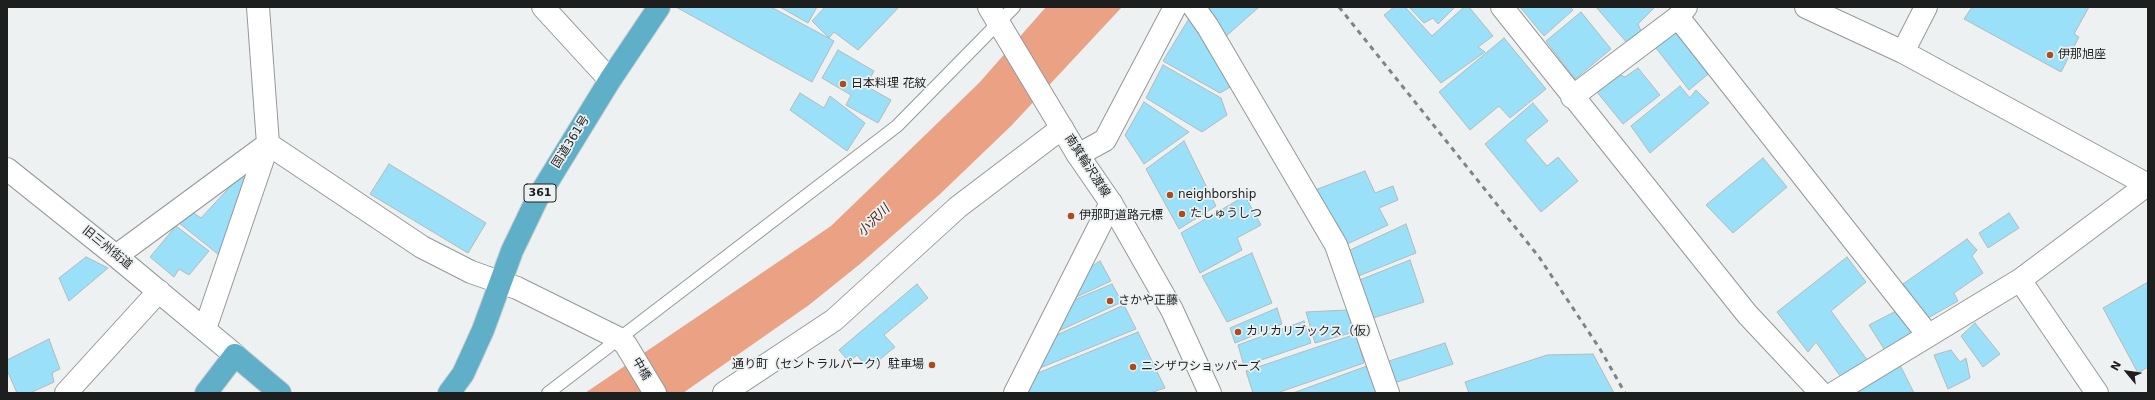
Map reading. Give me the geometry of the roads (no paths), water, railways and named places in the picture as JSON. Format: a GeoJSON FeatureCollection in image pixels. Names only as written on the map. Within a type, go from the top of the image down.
{"type":"FeatureCollection","features":[{"type":"Feature","properties":{"kind":"highway","name":"国道361号"},"geometry":{"type":"LineString","coordinates":[[449,393],[463,374],[483,330],[512,251],[537,199],[610,80],[659,7]]}},
{"type":"Feature","properties":{"kind":"highway"},"geometry":{"type":"LineString","coordinates":[[206,393],[235,355],[280,393]]}},
{"type":"Feature","properties":{"kind":"street"},"geometry":{"type":"LineString","coordinates":[[205,329],[268,144],[258,7]]}},
{"type":"Feature","properties":{"kind":"street"},"geometry":{"type":"LineString","coordinates":[[543,7],[610,80]]}},
{"type":"Feature","properties":{"kind":"street"},"geometry":{"type":"LineString","coordinates":[[1078,155],[1105,140],[1174,7]]}},
{"type":"Feature","properties":{"kind":"street"},"geometry":{"type":"LineString","coordinates":[[1194,7],[1208,27],[1336,245],[1388,393]]}},
{"type":"Feature","properties":{"kind":"street"},"geometry":{"type":"LineString","coordinates":[[1502,7],[1572,97],[1747,314],[1821,393]]}},
{"type":"Feature","properties":{"kind":"street"},"geometry":{"type":"LineString","coordinates":[[1806,7],[1903,52],[2147,185],[2020,280],[1834,393]]}},
{"type":"Feature","properties":{"kind":"street"},"geometry":{"type":"LineString","coordinates":[[1903,52],[1926,7]]}},
{"type":"Feature","properties":{"kind":"street"},"geometry":{"type":"LineString","coordinates":[[1572,97],[1682,12],[1928,335]]}},
{"type":"Feature","properties":{"kind":"street","name":"南箕輪沢渡線"},"geometry":{"type":"LineString","coordinates":[[998,21],[1078,155],[1111,203],[1172,310],[1210,393]]}},
{"type":"Feature","properties":{"kind":"street"},"geometry":{"type":"LineString","coordinates":[[724,393],[834,320],[958,207],[1062,128]]}},
{"type":"Feature","properties":{"kind":"street"},"geometry":{"type":"LineString","coordinates":[[116,256],[268,144]]}},
{"type":"Feature","properties":{"kind":"street"},"geometry":{"type":"LineString","coordinates":[[268,144],[422,247],[470,272],[517,288],[623,342]]}},
{"type":"Feature","properties":{"kind":"street","name":"旧三州街道"},"geometry":{"type":"LineString","coordinates":[[7,169],[159,291],[235,355]]}},
{"type":"Feature","properties":{"kind":"street"},"geometry":{"type":"LineString","coordinates":[[1016,393],[1111,203]]}},
{"type":"Feature","properties":{"kind":"street"},"geometry":{"type":"LineString","coordinates":[[2020,280],[2097,393]]}},
{"type":"Feature","properties":{"kind":"street"},"geometry":{"type":"LineString","coordinates":[[66,393],[159,291]]}},
{"type":"Feature","properties":{"kind":"street","name":"中橋"},"geometry":{"type":"LineString","coordinates":[[623,342],[655,393]]}},
{"type":"Feature","properties":{"kind":"lane"},"geometry":{"type":"LineString","coordinates":[[548,393],[623,342],[897,126],[998,21],[1014,7]]}},
{"type":"Feature","properties":{"kind":"water","name":"小沢川"},"geometry":{"type":"Polygon","coordinates":[[[1046,7],[1122,7],[1011,126],[939,195],[860,264],[809,305],[683,393],[585,393],[831,226],[979,83],[1046,7]]]}},
{"type":"Feature","properties":{"kind":"railway"},"geometry":{"type":"LineString","coordinates":[[1339,7],[1539,257],[1600,349],[1625,393]]}},
{"type":"Feature","properties":{"kind":"place","name":"伊那旭座"},"geometry":{"type":"Point","coordinates":[2050,55]}},
{"type":"Feature","properties":{"kind":"place","name":"日本料理 花紋"},"geometry":{"type":"Point","coordinates":[843,84]}},
{"type":"Feature","properties":{"kind":"place","name":"neighborship"},"geometry":{"type":"Point","coordinates":[1170,195]}},
{"type":"Feature","properties":{"kind":"place","name":"たしゅうしつ"},"geometry":{"type":"Point","coordinates":[1182,214]}},
{"type":"Feature","properties":{"kind":"place","name":"伊那町道路元標"},"geometry":{"type":"Point","coordinates":[1071,216]}},
{"type":"Feature","properties":{"kind":"place","name":"さかや正藤"},"geometry":{"type":"Point","coordinates":[1110,301]}},
{"type":"Feature","properties":{"kind":"place","name":"カリカリブックス（仮）"},"geometry":{"type":"Point","coordinates":[1238,332]}},
{"type":"Feature","properties":{"kind":"place","name":"通り町（セントラルパーク）駐車場"},"geometry":{"type":"Point","coordinates":[932,365]}},
{"type":"Feature","properties":{"kind":"place","name":"ニシザワショッパーズ"},"geometry":{"type":"Point","coordinates":[1133,367]}}]}
